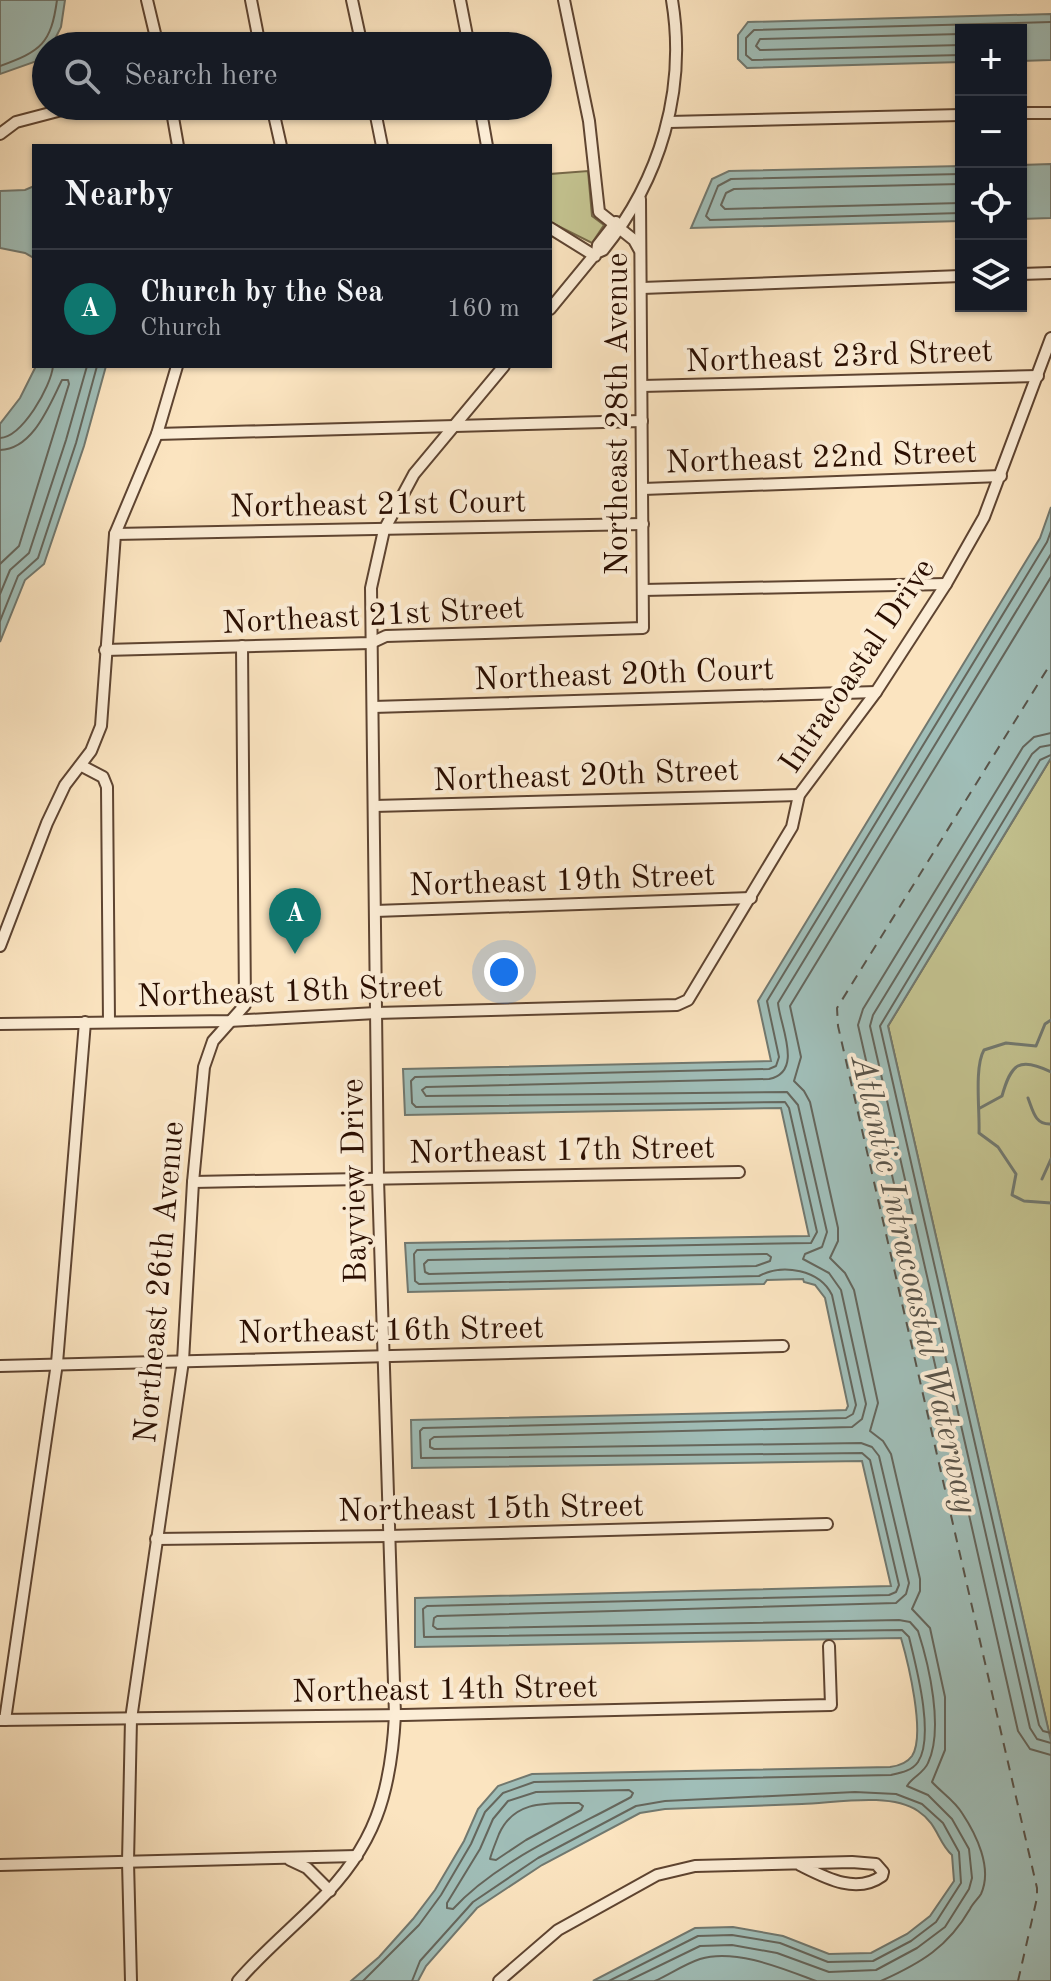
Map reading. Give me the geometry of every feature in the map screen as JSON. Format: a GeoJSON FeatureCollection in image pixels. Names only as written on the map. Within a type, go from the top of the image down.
{"type":"FeatureCollection","features":[{"type":"Feature","properties":{"kind":"street"},"geometry":{"type":"LineString","coordinates":[[147,0],[155,32]]}},
{"type":"Feature","properties":{"kind":"street"},"geometry":{"type":"LineString","coordinates":[[251,0],[257,32]]}},
{"type":"Feature","properties":{"kind":"street"},"geometry":{"type":"LineString","coordinates":[[352,0],[359,32]]}},
{"type":"Feature","properties":{"kind":"street"},"geometry":{"type":"LineString","coordinates":[[460,0],[466,32]]}},
{"type":"Feature","properties":{"kind":"street"},"geometry":{"type":"LineString","coordinates":[[564,0],[589,121],[598,207],[602,215],[634,240],[641,253]]}},
{"type":"Feature","properties":{"kind":"street"},"geometry":{"type":"LineString","coordinates":[[552,307],[596,254],[598,245],[617,227],[634,196],[640,196],[654,163],[669,122],[677,62],[672,0]]}},
{"type":"Feature","properties":{"kind":"street"},"geometry":{"type":"LineString","coordinates":[[1027,113],[1051,113]]}},
{"type":"Feature","properties":{"kind":"street"},"geometry":{"type":"LineString","coordinates":[[669,122],[955,115]]}},
{"type":"Feature","properties":{"kind":"street"},"geometry":{"type":"LineString","coordinates":[[0,134],[16,122],[32,118]]}},
{"type":"Feature","properties":{"kind":"street"},"geometry":{"type":"LineString","coordinates":[[173,120],[178,144]]}},
{"type":"Feature","properties":{"kind":"street"},"geometry":{"type":"LineString","coordinates":[[275,120],[281,144]]}},
{"type":"Feature","properties":{"kind":"street"},"geometry":{"type":"LineString","coordinates":[[377,120],[382,144]]}},
{"type":"Feature","properties":{"kind":"street"},"geometry":{"type":"LineString","coordinates":[[482,120],[487,144]]}},
{"type":"Feature","properties":{"kind":"street","name":"Northeast 28th Avenue"},"geometry":{"type":"LineString","coordinates":[[640,196],[643,628]]}},
{"type":"Feature","properties":{"kind":"street"},"geometry":{"type":"LineString","coordinates":[[552,229],[596,254]]}},
{"type":"Feature","properties":{"kind":"street"},"geometry":{"type":"LineString","coordinates":[[1027,274],[1051,273]]}},
{"type":"Feature","properties":{"kind":"street"},"geometry":{"type":"LineString","coordinates":[[642,288],[955,276]]}},
{"type":"Feature","properties":{"kind":"street","name":"Intracoastal Drive"},"geometry":{"type":"LineString","coordinates":[[677,1005],[688,1000],[751,898],[792,827],[799,795],[876,692],[946,584],[984,517],[1051,338]]}},
{"type":"Feature","properties":{"kind":"street"},"geometry":{"type":"LineString","coordinates":[[0,946],[47,823],[65,785],[82,766],[101,726],[115,534],[157,434],[176,368]]}},
{"type":"Feature","properties":{"kind":"street","name":"Bayview Drive"},"geometry":{"type":"LineString","coordinates":[[238,1981],[330,1891],[357,1856],[369,1836],[393,1762],[395,1715],[378,1179],[371,588],[384,530],[414,474],[502,368]]}},
{"type":"Feature","properties":{"kind":"street","name":"Northeast 23rd Street"},"geometry":{"type":"LineString","coordinates":[[642,386],[1038,376]]}},
{"type":"Feature","properties":{"kind":"street","name":"Northeast 22nd Street"},"geometry":{"type":"LineString","coordinates":[[157,434],[642,421]]}},
{"type":"Feature","properties":{"kind":"street","name":"Northeast 22nd Street"},"geometry":{"type":"LineString","coordinates":[[643,489],[1001,476]]}},
{"type":"Feature","properties":{"kind":"street","name":"Northeast 21st Court"},"geometry":{"type":"LineString","coordinates":[[115,534],[643,524]]}},
{"type":"Feature","properties":{"kind":"street"},"geometry":{"type":"LineString","coordinates":[[643,590],[946,584]]}},
{"type":"Feature","properties":{"kind":"street","name":"Northeast 21st Street"},"geometry":{"type":"LineString","coordinates":[[105,650],[371,643],[386,636],[643,628]]}},
{"type":"Feature","properties":{"kind":"street","name":"Northeast 26th Avenue"},"geometry":{"type":"LineString","coordinates":[[131,1981],[128,1862],[131,1719],[183,1361],[193,1182],[204,1067],[213,1041],[245,1005],[242,646]]}},
{"type":"Feature","properties":{"kind":"street","name":"Northeast 20th Court"},"geometry":{"type":"LineString","coordinates":[[373,707],[876,692]]}},
{"type":"Feature","properties":{"kind":"street"},"geometry":{"type":"LineString","coordinates":[[82,766],[103,777],[107,787],[109,1022]]}},
{"type":"Feature","properties":{"kind":"street","name":"Northeast 20th Street"},"geometry":{"type":"LineString","coordinates":[[374,806],[799,795]]}},
{"type":"Feature","properties":{"kind":"street","name":"Northeast 19th Street"},"geometry":{"type":"LineString","coordinates":[[375,911],[751,898]]}},
{"type":"Feature","properties":{"kind":"street","name":"Northeast 18th Street"},"geometry":{"type":"LineString","coordinates":[[0,1024],[229,1021],[376,1013],[677,1005]]}},
{"type":"Feature","properties":{"kind":"street"},"geometry":{"type":"LineString","coordinates":[[3,1720],[57,1363],[85,1022]]}},
{"type":"Feature","properties":{"kind":"street","name":"Northeast 17th Street"},"geometry":{"type":"LineString","coordinates":[[193,1182],[739,1172]]}},
{"type":"Feature","properties":{"kind":"street","name":"Northeast 16th Street"},"geometry":{"type":"LineString","coordinates":[[0,1366],[783,1346]]}},
{"type":"Feature","properties":{"kind":"street","name":"Northeast 15th Street"},"geometry":{"type":"LineString","coordinates":[[156,1539],[827,1524]]}},
{"type":"Feature","properties":{"kind":"street","name":"Northeast 14th Street"},"geometry":{"type":"LineString","coordinates":[[3,1720],[831,1705],[829,1646]]}},
{"type":"Feature","properties":{"kind":"street"},"geometry":{"type":"LineString","coordinates":[[0,1865],[357,1856]]}},
{"type":"Feature","properties":{"kind":"street"},"geometry":{"type":"LineString","coordinates":[[288,1859],[307,1868],[330,1891]]}},
{"type":"Feature","properties":{"kind":"street"},"geometry":{"type":"LineString","coordinates":[[499,1981],[558,1930],[657,1875],[695,1866],[866,1862],[876,1864],[883,1872],[876,1881],[859,1884],[834,1882],[800,1865]]}},
{"type":"Feature","properties":{"kind":"shaded area"},"geometry":{"type":"Polygon","coordinates":[[[588,171],[592,216],[604,225],[592,243],[552,223],[552,174],[588,171]]]}},
{"type":"Feature","properties":{"kind":"shaded area"},"geometry":{"type":"Polygon","coordinates":[[[1051,758],[1051,1742],[888,1026],[1051,758]]]}},
{"type":"Feature","properties":{"kind":"water"},"geometry":{"type":"Polygon","coordinates":[[[0,0],[65,0],[58,32],[32,32],[32,63],[0,74],[0,0]]]}},
{"type":"Feature","properties":{"kind":"water"},"geometry":{"type":"Polygon","coordinates":[[[1051,14],[1051,60],[1027,61],[1027,24],[955,24],[955,62],[747,68],[738,59],[738,35],[748,22],[1051,14]]]}},
{"type":"Feature","properties":{"kind":"water"},"geometry":{"type":"Polygon","coordinates":[[[1051,164],[1051,218],[1027,219],[1027,165],[1051,164]]]}},
{"type":"Feature","properties":{"kind":"water"},"geometry":{"type":"Polygon","coordinates":[[[955,166],[955,221],[691,228],[712,179],[729,171],[955,166]]]}},
{"type":"Feature","properties":{"kind":"water"},"geometry":{"type":"Polygon","coordinates":[[[32,187],[32,257],[0,248],[0,191],[32,187]]]}},
{"type":"Feature","properties":{"kind":"water"},"geometry":{"type":"Polygon","coordinates":[[[35,368],[105,368],[84,446],[44,564],[25,580],[0,642],[0,424],[20,398],[35,368]]]}},
{"type":"Feature","properties":{"kind":"water","name":"Atlantic Intracoastal Waterway"},"geometry":{"type":"Polygon","coordinates":[[[1051,507],[1051,758],[888,1026],[1051,1741],[1051,1981],[593,1981],[695,1928],[733,1927],[783,1936],[829,1954],[871,1953],[907,1934],[930,1916],[954,1881],[952,1855],[930,1822],[918,1811],[893,1802],[862,1800],[665,1809],[640,1813],[542,1865],[477,1908],[426,1966],[418,1981],[351,1981],[379,1957],[435,1890],[464,1841],[478,1809],[498,1786],[532,1774],[890,1767],[908,1761],[912,1756],[916,1746],[917,1716],[901,1638],[415,1647],[415,1598],[891,1586],[862,1461],[412,1468],[411,1420],[817,1411],[846,1410],[848,1406],[825,1298],[815,1285],[803,1279],[767,1280],[764,1284],[408,1292],[405,1243],[809,1236],[781,1108],[405,1115],[403,1069],[771,1061],[758,1001],[1040,538],[1051,507]]]}},
{"type":"Feature","properties":{"kind":"waterway"},"geometry":{"type":"LineString","coordinates":[[1051,1020],[1045,1024],[1036,1046],[1006,1043],[984,1050],[979,1067],[978,1090],[979,1133],[998,1147],[1016,1174],[1012,1195],[1024,1201],[1051,1203]]}},
{"type":"Feature","properties":{"kind":"waterway"},"geometry":{"type":"LineString","coordinates":[[980,1108],[1002,1096],[1009,1076],[1018,1066],[1031,1064],[1051,1072]]}},
{"type":"Feature","properties":{"kind":"waterway"},"geometry":{"type":"LineString","coordinates":[[1028,1098],[1038,1120],[1051,1124]]}},
{"type":"Feature","properties":{"kind":"waterway"},"geometry":{"type":"LineString","coordinates":[[1042,1179],[1051,1159]]}},
{"type":"Feature","properties":{"kind":"ferry route"},"geometry":{"type":"LineString","coordinates":[[1018,1981],[1037,1888],[838,1026],[837,1008],[1051,663]]}},
{"type":"Feature","properties":{"kind":"place","name":"Church by the Sea"},"geometry":{"type":"Point","coordinates":[295,954]}}]}
